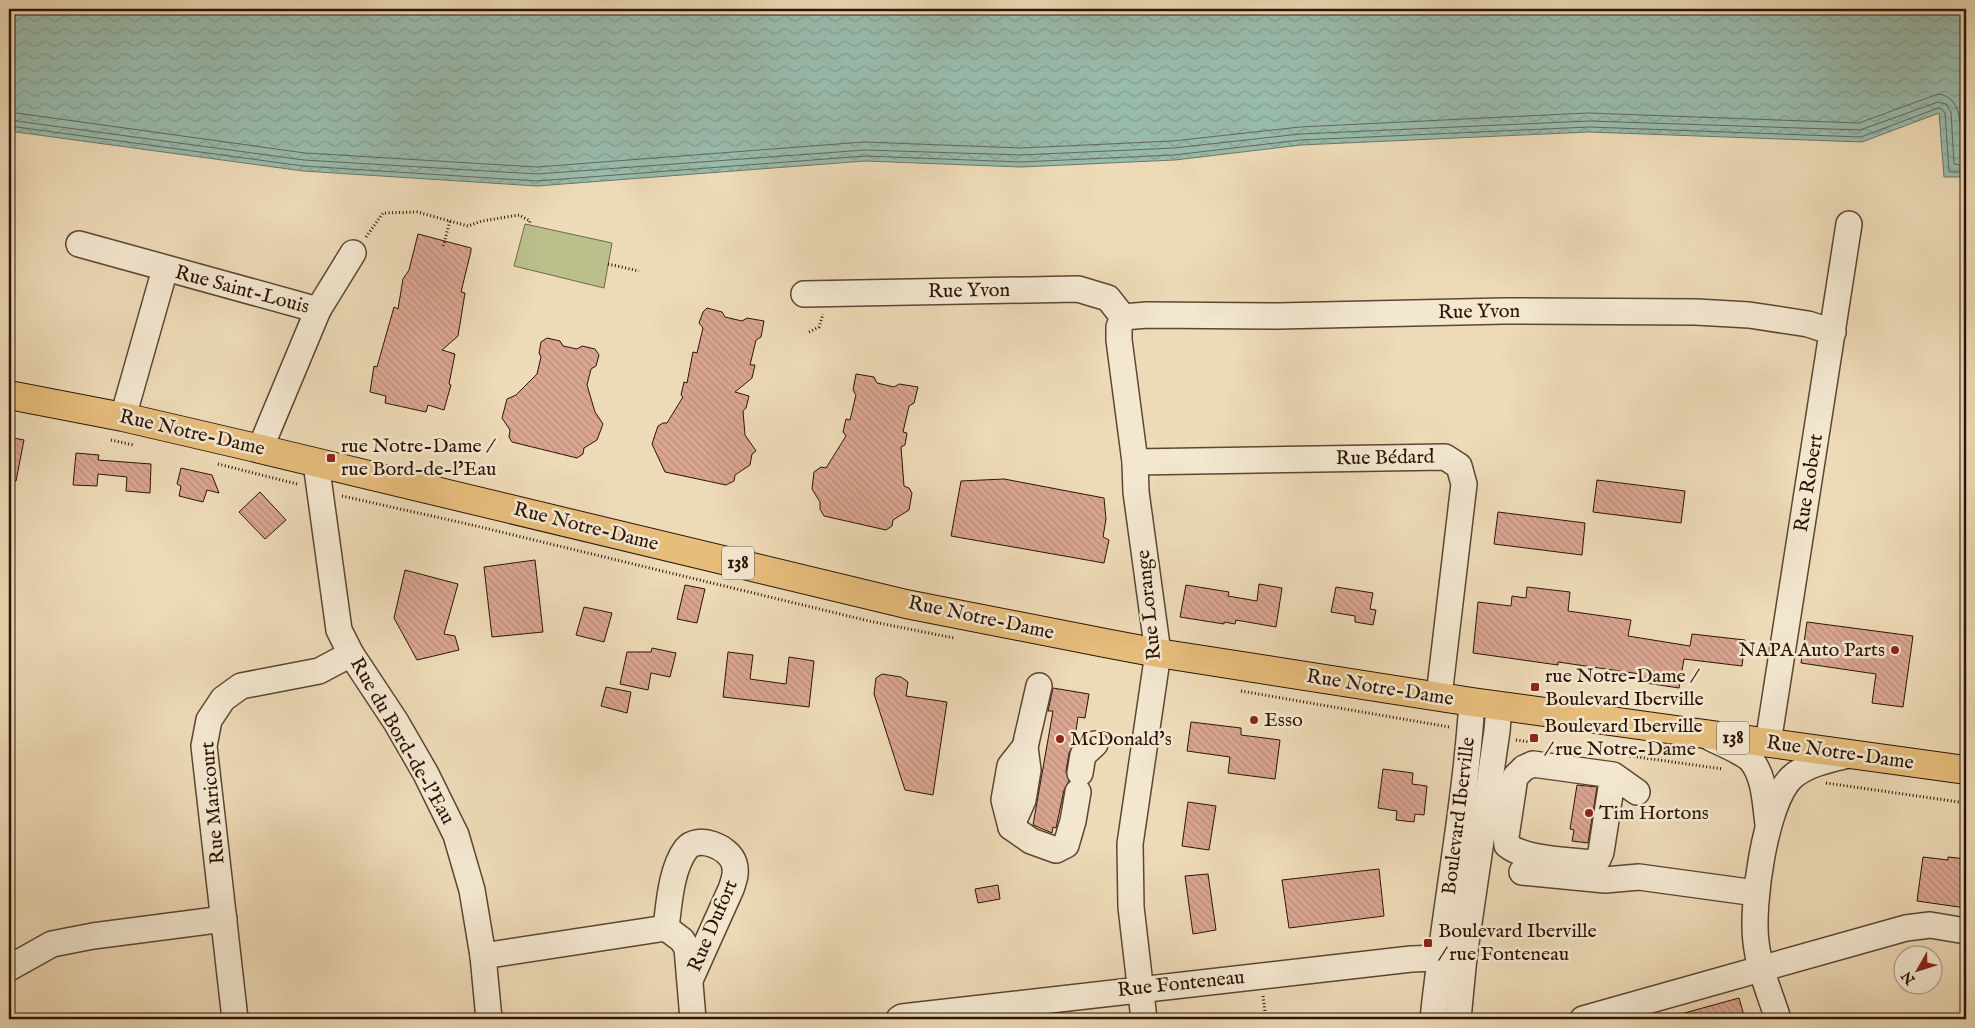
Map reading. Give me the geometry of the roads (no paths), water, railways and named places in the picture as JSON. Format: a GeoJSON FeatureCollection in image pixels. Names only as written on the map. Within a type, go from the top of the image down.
{"type":"FeatureCollection","features":[{"type":"Feature","properties":{"kind":"main road","name":"Rue Notre-Dame"},"geometry":{"type":"LineString","coordinates":[[9,394],[123,417],[260,449],[906,604],[1158,653],[1486,704],[1966,770]]}},
{"type":"Feature","properties":{"kind":"street","name":"Rue Robert"},"geometry":{"type":"LineString","coordinates":[[1768,743],[1849,224]]}},
{"type":"Feature","properties":{"kind":"street","name":"Rue Saint-Louis"},"geometry":{"type":"LineString","coordinates":[[79,244],[318,310]]}},
{"type":"Feature","properties":{"kind":"street"},"geometry":{"type":"LineString","coordinates":[[260,449],[318,310],[353,253]]}},
{"type":"Feature","properties":{"kind":"street","name":"Rue Saint-Louis"},"geometry":{"type":"LineString","coordinates":[[123,417],[165,269]]}},
{"type":"Feature","properties":{"kind":"street","name":"Rue Yvon"},"geometry":{"type":"LineString","coordinates":[[804,294],[1078,289],[1108,298],[1121,329],[1147,314],[1278,316],[1504,311],[1696,312],[1749,315],[1808,324],[1833,332]]}},
{"type":"Feature","properties":{"kind":"street","name":"Rue Lorange"},"geometry":{"type":"LineString","coordinates":[[1121,329],[1135,462],[1136,492],[1158,653],[1130,844],[1131,907],[1144,1019]]}},
{"type":"Feature","properties":{"kind":"street","name":"Rue Bédard"},"geometry":{"type":"LineString","coordinates":[[1135,462],[1445,457],[1459,466],[1464,484],[1439,696]]}},
{"type":"Feature","properties":{"kind":"street","name":"Rue du Bord-de-l'Eau"},"geometry":{"type":"LineString","coordinates":[[316,463],[339,630],[351,654],[401,731],[426,774],[456,835],[472,890],[483,956],[489,1019]]}},
{"type":"Feature","properties":{"kind":"street","name":"Rue Maricourt"},"geometry":{"type":"LineString","coordinates":[[235,1019],[204,746],[209,720],[223,699],[241,686],[319,672],[351,654]]}},
{"type":"Feature","properties":{"kind":"street"},"geometry":{"type":"LineString","coordinates":[[1039,686],[1025,747],[1010,766],[1004,800],[1011,827],[1031,841],[1056,850],[1066,845],[1073,821],[1083,755],[1095,744]]}},
{"type":"Feature","properties":{"kind":"street","name":"Boulevard Iberville"},"geometry":{"type":"LineString","coordinates":[[1458,1019],[1452,957],[1459,836],[1486,704]]}},
{"type":"Feature","properties":{"kind":"street"},"geometry":{"type":"LineString","coordinates":[[1702,734],[1750,758],[1758,771],[1763,788],[1769,827]]}},
{"type":"Feature","properties":{"kind":"street"},"geometry":{"type":"LineString","coordinates":[[1778,1019],[1761,970],[1755,933],[1756,893],[1769,827],[1782,789],[1792,778],[1801,770],[1811,765],[1851,754]]}},
{"type":"Feature","properties":{"kind":"street"},"geometry":{"type":"LineString","coordinates":[[1615,765],[1532,764],[1519,772],[1515,778],[1511,803],[1506,837],[1508,845],[1521,853],[1530,867],[1605,880],[1639,877],[1756,893]]}},
{"type":"Feature","properties":{"kind":"street"},"geometry":{"type":"LineString","coordinates":[[1615,765],[1637,792]]}},
{"type":"Feature","properties":{"kind":"street"},"geometry":{"type":"LineString","coordinates":[[1530,867],[1591,863],[1598,859],[1615,765]]}},
{"type":"Feature","properties":{"kind":"street","name":"Rue Dufort"},"geometry":{"type":"LineString","coordinates":[[690,980],[736,875],[734,862],[728,852],[711,842],[694,844],[686,848],[674,873],[666,928],[682,940],[687,948],[693,1019]]}},
{"type":"Feature","properties":{"kind":"street"},"geometry":{"type":"LineString","coordinates":[[9,968],[52,944],[92,936],[224,919]]}},
{"type":"Feature","properties":{"kind":"street"},"geometry":{"type":"LineString","coordinates":[[1583,1019],[1906,928],[1930,925],[1966,931]]}},
{"type":"Feature","properties":{"kind":"street"},"geometry":{"type":"LineString","coordinates":[[483,956],[666,928]]}},
{"type":"Feature","properties":{"kind":"street","name":"Rue Fonteneau"},"geometry":{"type":"LineString","coordinates":[[899,1019],[902,1017],[1140,989],[1410,959],[1452,957]]}},
{"type":"Feature","properties":{"kind":"street","name":"Boulevard Iberville"},"geometry":{"type":"LineString","coordinates":[[1433,1019],[1452,957]]}},
{"type":"Feature","properties":{"kind":"water"},"geometry":{"type":"Polygon","coordinates":[[[9,9],[1966,9],[1966,177],[1944,177],[1939,113],[1862,142],[1589,132],[1301,145],[1175,160],[1021,167],[865,161],[537,186],[303,171],[9,131],[9,9]]]}},
{"type":"Feature","properties":{"kind":"place","name":"rue Notre-Dame / rue Bord-de-l'Eau"},"geometry":{"type":"Point","coordinates":[331,458]}},
{"type":"Feature","properties":{"kind":"place","name":"NAPA Auto Parts"},"geometry":{"type":"Point","coordinates":[1895,650]}},
{"type":"Feature","properties":{"kind":"place","name":"rue Notre-Dame / Boulevard Iberville"},"geometry":{"type":"Point","coordinates":[1535,687]}},
{"type":"Feature","properties":{"kind":"place","name":"Esso"},"geometry":{"type":"Point","coordinates":[1254,720]}},
{"type":"Feature","properties":{"kind":"place","name":"Boulevard Iberville / rue Notre-Dame"},"geometry":{"type":"Point","coordinates":[1534,738]}},
{"type":"Feature","properties":{"kind":"place","name":"McDonald's"},"geometry":{"type":"Point","coordinates":[1060,739]}},
{"type":"Feature","properties":{"kind":"place","name":"Tim Hortons"},"geometry":{"type":"Point","coordinates":[1589,813]}},
{"type":"Feature","properties":{"kind":"place","name":"Boulevard Iberville / rue Fonteneau"},"geometry":{"type":"Point","coordinates":[1428,943]}}]}
